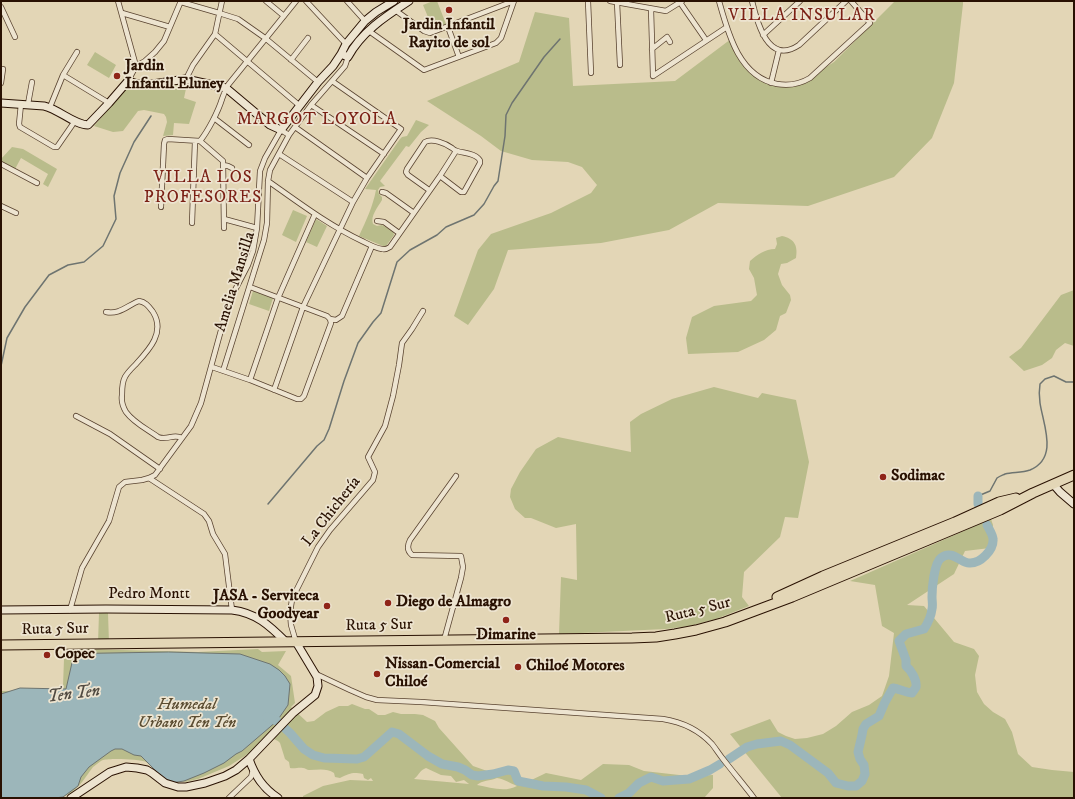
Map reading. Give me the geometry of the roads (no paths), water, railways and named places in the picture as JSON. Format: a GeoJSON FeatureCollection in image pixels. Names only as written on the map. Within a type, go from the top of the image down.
{"type":"FeatureCollection","features":[{"type":"Feature","properties":{"kind":"highway","name":"Ruta 5 Sur"},"geometry":{"type":"LineString","coordinates":[[1,645],[646,637],[686,632],[725,622],[792,597],[1000,510],[1033,493],[1074,476]]}},
{"type":"Feature","properties":{"kind":"highway","name":"Ruta 5 Sur"},"geometry":{"type":"LineString","coordinates":[[754,611],[784,594],[886,550],[1000,502],[1033,493]]}},
{"type":"Feature","properties":{"kind":"highway"},"geometry":{"type":"LineString","coordinates":[[886,550],[892,553],[898,553]]}},
{"type":"Feature","properties":{"kind":"street"},"geometry":{"type":"LineString","coordinates":[[118,1],[136,66]]}},
{"type":"Feature","properties":{"kind":"street"},"geometry":{"type":"LineString","coordinates":[[186,79],[193,65],[215,34],[222,1]]}},
{"type":"Feature","properties":{"kind":"street"},"geometry":{"type":"LineString","coordinates":[[266,1],[284,16]]}},
{"type":"Feature","properties":{"kind":"street"},"geometry":{"type":"LineString","coordinates":[[192,223],[197,141],[214,118],[226,88],[246,61],[296,1]]}},
{"type":"Feature","properties":{"kind":"street"},"geometry":{"type":"LineString","coordinates":[[306,1],[346,44]]}},
{"type":"Feature","properties":{"kind":"street"},"geometry":{"type":"LineString","coordinates":[[347,1],[365,21]]}},
{"type":"Feature","properties":{"kind":"street"},"geometry":{"type":"LineString","coordinates":[[341,54],[348,58],[357,43],[369,31],[387,15],[409,1]]}},
{"type":"Feature","properties":{"kind":"street"},"geometry":{"type":"LineString","coordinates":[[395,10],[430,34],[514,1]]}},
{"type":"Feature","properties":{"kind":"street"},"geometry":{"type":"LineString","coordinates":[[369,31],[422,70],[427,69],[496,43],[501,38],[514,1]]}},
{"type":"Feature","properties":{"kind":"street"},"geometry":{"type":"LineString","coordinates":[[588,1],[591,72]]}},
{"type":"Feature","properties":{"kind":"street"},"geometry":{"type":"LineString","coordinates":[[610,1],[666,11],[680,2],[706,40]]}},
{"type":"Feature","properties":{"kind":"street"},"geometry":{"type":"LineString","coordinates":[[720,1],[731,39],[740,58],[748,68],[762,79],[771,83],[788,85],[803,82],[810,78],[870,23],[851,1]]}},
{"type":"Feature","properties":{"kind":"street"},"geometry":{"type":"LineString","coordinates":[[763,35],[800,1]]}},
{"type":"Feature","properties":{"kind":"street"},"geometry":{"type":"LineString","coordinates":[[753,2],[756,18],[763,35],[774,48],[779,50],[790,50],[799,45],[846,1]]}},
{"type":"Feature","properties":{"kind":"street"},"geometry":{"type":"LineString","coordinates":[[1,103],[50,107],[81,124],[90,127],[128,81],[136,66],[145,61],[164,41],[181,2],[238,19],[265,38],[318,82]]}},
{"type":"Feature","properties":{"kind":"street"},"geometry":{"type":"LineString","coordinates":[[70,610],[82,568],[109,521],[119,487],[125,482],[142,480],[155,475],[191,426],[201,403],[226,312],[253,251],[257,228],[260,171],[265,158],[281,130],[341,54],[346,44],[365,21],[390,2]]}},
{"type":"Feature","properties":{"kind":"street"},"geometry":{"type":"LineString","coordinates":[[617,2],[620,65]]}},
{"type":"Feature","properties":{"kind":"street"},"geometry":{"type":"LineString","coordinates":[[1,7],[15,37]]}},
{"type":"Feature","properties":{"kind":"street"},"geometry":{"type":"LineString","coordinates":[[651,9],[653,76],[727,27]]}},
{"type":"Feature","properties":{"kind":"street"},"geometry":{"type":"LineString","coordinates":[[122,13],[170,27]]}},
{"type":"Feature","properties":{"kind":"street"},"geometry":{"type":"LineString","coordinates":[[448,27],[459,57]]}},
{"type":"Feature","properties":{"kind":"street"},"geometry":{"type":"LineString","coordinates":[[215,34],[300,106]]}},
{"type":"Feature","properties":{"kind":"street"},"geometry":{"type":"LineString","coordinates":[[652,49],[667,37],[670,42]]}},
{"type":"Feature","properties":{"kind":"street"},"geometry":{"type":"LineString","coordinates":[[291,60],[308,38]]}},
{"type":"Feature","properties":{"kind":"street"},"geometry":{"type":"LineString","coordinates":[[771,83],[779,50]]}},
{"type":"Feature","properties":{"kind":"street"},"geometry":{"type":"LineString","coordinates":[[50,107],[63,76],[77,52]]}},
{"type":"Feature","properties":{"kind":"street","name":"Amelia Mansilla"},"geometry":{"type":"LineString","coordinates":[[223,371],[264,240],[267,223],[268,181],[270,170],[295,127],[311,105],[345,66],[348,58]]}},
{"type":"Feature","properties":{"kind":"street"},"geometry":{"type":"LineString","coordinates":[[1,83],[3,69]]}},
{"type":"Feature","properties":{"kind":"street"},"geometry":{"type":"LineString","coordinates":[[63,76],[109,103]]}},
{"type":"Feature","properties":{"kind":"street"},"geometry":{"type":"LineString","coordinates":[[128,81],[146,85],[186,79],[226,88],[270,124],[290,135]]}},
{"type":"Feature","properties":{"kind":"street"},"geometry":{"type":"LineString","coordinates":[[274,390],[303,307],[353,202],[367,178],[401,129],[332,81]]}},
{"type":"Feature","properties":{"kind":"street"},"geometry":{"type":"LineString","coordinates":[[32,82],[19,124],[20,127],[54,147],[57,147],[75,121]]}},
{"type":"Feature","properties":{"kind":"street"},"geometry":{"type":"LineString","coordinates":[[311,105],[384,154]]}},
{"type":"Feature","properties":{"kind":"street"},"geometry":{"type":"LineString","coordinates":[[214,118],[249,145]]}},
{"type":"Feature","properties":{"kind":"street"},"geometry":{"type":"LineString","coordinates":[[295,127],[367,178]]}},
{"type":"Feature","properties":{"kind":"street"},"geometry":{"type":"LineString","coordinates":[[161,207],[165,140],[197,141],[223,163],[232,168]]}},
{"type":"Feature","properties":{"kind":"street"},"geometry":{"type":"LineString","coordinates":[[429,190],[406,172],[425,142],[428,140],[447,145],[456,151],[476,156],[480,160],[480,163],[464,192],[461,192],[440,176]]}},
{"type":"Feature","properties":{"kind":"street"},"geometry":{"type":"LineString","coordinates":[[268,181],[340,230],[382,250],[390,247],[456,151]]}},
{"type":"Feature","properties":{"kind":"street"},"geometry":{"type":"LineString","coordinates":[[279,154],[353,202]]}},
{"type":"Feature","properties":{"kind":"street"},"geometry":{"type":"LineString","coordinates":[[223,163],[224,228]]}},
{"type":"Feature","properties":{"kind":"street"},"geometry":{"type":"LineString","coordinates":[[1,164],[37,183]]}},
{"type":"Feature","properties":{"kind":"street"},"geometry":{"type":"LineString","coordinates":[[382,192],[386,193],[414,212]]}},
{"type":"Feature","properties":{"kind":"street"},"geometry":{"type":"LineString","coordinates":[[1,206],[16,213]]}},
{"type":"Feature","properties":{"kind":"street"},"geometry":{"type":"LineString","coordinates":[[250,380],[278,298],[315,214]]}},
{"type":"Feature","properties":{"kind":"street"},"geometry":{"type":"LineString","coordinates":[[224,219],[257,228]]}},
{"type":"Feature","properties":{"kind":"street"},"geometry":{"type":"LineString","coordinates":[[377,222],[384,222],[400,233]]}},
{"type":"Feature","properties":{"kind":"street"},"geometry":{"type":"LineString","coordinates":[[250,287],[327,316],[330,319],[336,320],[342,316],[372,246]]}},
{"type":"Feature","properties":{"kind":"street"},"geometry":{"type":"LineString","coordinates":[[106,312],[118,312],[139,301],[146,304],[154,314],[158,326],[156,334],[152,344],[125,376],[121,398],[122,406],[130,416],[158,437],[167,439],[178,436],[182,438]]}},
{"type":"Feature","properties":{"kind":"street","name":"La Chichería"},"geometry":{"type":"LineString","coordinates":[[296,642],[290,619],[294,594],[318,547],[330,530],[373,480],[375,472],[368,457],[385,426],[399,366],[402,343],[423,311]]}},
{"type":"Feature","properties":{"kind":"street"},"geometry":{"type":"LineString","coordinates":[[212,367],[301,399],[304,396],[331,323],[330,319]]}},
{"type":"Feature","properties":{"kind":"street"},"geometry":{"type":"LineString","coordinates":[[76,416],[110,434],[160,469]]}},
{"type":"Feature","properties":{"kind":"street"},"geometry":{"type":"LineString","coordinates":[[444,640],[461,578],[463,567],[461,556],[412,555],[409,553],[408,547],[410,540],[456,476]]}},
{"type":"Feature","properties":{"kind":"street"},"geometry":{"type":"LineString","coordinates":[[149,478],[204,514],[209,521],[213,534],[225,554],[232,610]]}},
{"type":"Feature","properties":{"kind":"street"},"geometry":{"type":"LineString","coordinates":[[1053,484],[1074,504]]}},
{"type":"Feature","properties":{"kind":"street","name":"Pedro Montt"},"geometry":{"type":"LineString","coordinates":[[1,610],[232,610],[244,612],[257,617],[286,642]]}},
{"type":"Feature","properties":{"kind":"street"},"geometry":{"type":"LineString","coordinates":[[71,798],[105,775],[120,768],[131,767],[142,769],[152,773],[170,785],[178,787],[205,783],[225,776],[236,770],[316,692],[318,683],[316,674],[296,642]]}},
{"type":"Feature","properties":{"kind":"street"},"geometry":{"type":"LineString","coordinates":[[316,674],[366,697],[377,700],[664,719],[676,722],[694,730],[707,739],[754,798]]}},
{"type":"Feature","properties":{"kind":"street"},"geometry":{"type":"LineString","coordinates":[[248,759],[260,783],[270,793],[278,798]]}},
{"type":"Feature","properties":{"kind":"street"},"geometry":{"type":"LineString","coordinates":[[229,798],[251,776],[253,770]]}},
{"type":"Feature","properties":{"kind":"water","name":"Humedal Urbano Ten Tén"},"geometry":{"type":"Polygon","coordinates":[[[169,652],[240,654],[270,664],[285,676],[290,684],[288,705],[277,721],[242,751],[224,763],[184,781],[171,783],[165,780],[141,756],[134,755],[122,749],[115,749],[89,767],[81,777],[78,786],[63,797],[1,798],[1,694],[20,688],[66,689],[74,654],[169,652]]]}},
{"type":"Feature","properties":{"kind":"waterway"},"geometry":{"type":"LineString","coordinates":[[268,504],[317,446],[324,440],[358,343],[381,313],[397,262],[410,250],[437,235],[446,227],[474,215],[484,204],[498,181],[505,136],[506,115],[512,103],[544,57],[560,39]]}},
{"type":"Feature","properties":{"kind":"waterway"},"geometry":{"type":"LineString","coordinates":[[1,366],[7,338],[25,307],[49,275],[68,265],[84,262],[103,246],[116,219],[114,196],[120,173],[134,142],[151,116]]}},
{"type":"Feature","properties":{"kind":"waterway"},"geometry":{"type":"LineString","coordinates":[[978,496],[990,491],[997,478],[1005,474],[1027,471],[1039,465],[1047,449],[1046,430],[1039,393],[1040,384],[1045,379],[1054,376],[1066,382],[1074,382]]}},
{"type":"Feature","properties":{"kind":"waterway"},"geometry":{"type":"LineString","coordinates":[[978,496],[978,504]]}},
{"type":"Feature","properties":{"kind":"waterway"},"geometry":{"type":"LineString","coordinates":[[729,759],[747,747],[757,744],[781,741],[790,745],[828,773],[836,783],[856,786],[862,781],[865,774],[864,765],[858,752],[863,729],[866,724],[879,716],[893,688],[912,693],[916,687],[916,681],[906,666],[906,660],[899,641],[906,634],[924,629],[928,622],[932,608],[932,588],[935,570],[941,558],[949,555],[966,562],[973,563],[986,556],[993,543],[992,534],[987,525]]}},
{"type":"Feature","properties":{"kind":"waterway","name":"Ten Ten"},"geometry":{"type":"LineString","coordinates":[[267,717],[277,721],[304,749],[313,755],[324,758],[357,759],[364,757],[392,732],[399,734],[428,756],[442,764],[458,767],[472,775],[478,776],[508,770],[514,771],[518,781],[543,786],[586,790],[601,798]]}},
{"type":"Feature","properties":{"kind":"waterway"},"geometry":{"type":"LineString","coordinates":[[619,798],[629,793],[639,783],[651,777],[663,781],[689,779],[720,764]]}},
{"type":"Feature","properties":{"kind":"place","name":"Jardin Infantil Rayito de sol"},"geometry":{"type":"Point","coordinates":[449,10]}},
{"type":"Feature","properties":{"kind":"place","name":"Jardin Infantil Eluney"},"geometry":{"type":"Point","coordinates":[117,76]}},
{"type":"Feature","properties":{"kind":"place","name":"Sodimac"},"geometry":{"type":"Point","coordinates":[883,477]}},
{"type":"Feature","properties":{"kind":"place","name":"Diego de Almagro"},"geometry":{"type":"Point","coordinates":[388,603]}},
{"type":"Feature","properties":{"kind":"place","name":"JASA - Serviteca Goodyear"},"geometry":{"type":"Point","coordinates":[327,606]}},
{"type":"Feature","properties":{"kind":"place","name":"Dimarine"},"geometry":{"type":"Point","coordinates":[506,620]}},
{"type":"Feature","properties":{"kind":"place","name":"Copec"},"geometry":{"type":"Point","coordinates":[47,655]}},
{"type":"Feature","properties":{"kind":"place","name":"Chiloé Motores"},"geometry":{"type":"Point","coordinates":[518,667]}},
{"type":"Feature","properties":{"kind":"place","name":"Nissan-Comercial Chiloé"},"geometry":{"type":"Point","coordinates":[377,674]}},
{"type":"Feature","properties":{"kind":"district","name":"VILLA INSULAR"},"geometry":{"type":"Point","coordinates":[802,16]}},
{"type":"Feature","properties":{"kind":"district","name":"MARGOT LOYOLA"},"geometry":{"type":"Point","coordinates":[317,120]}},
{"type":"Feature","properties":{"kind":"district","name":"VILLA LOS PROFESORES"},"geometry":{"type":"Point","coordinates":[203,188]}}]}
